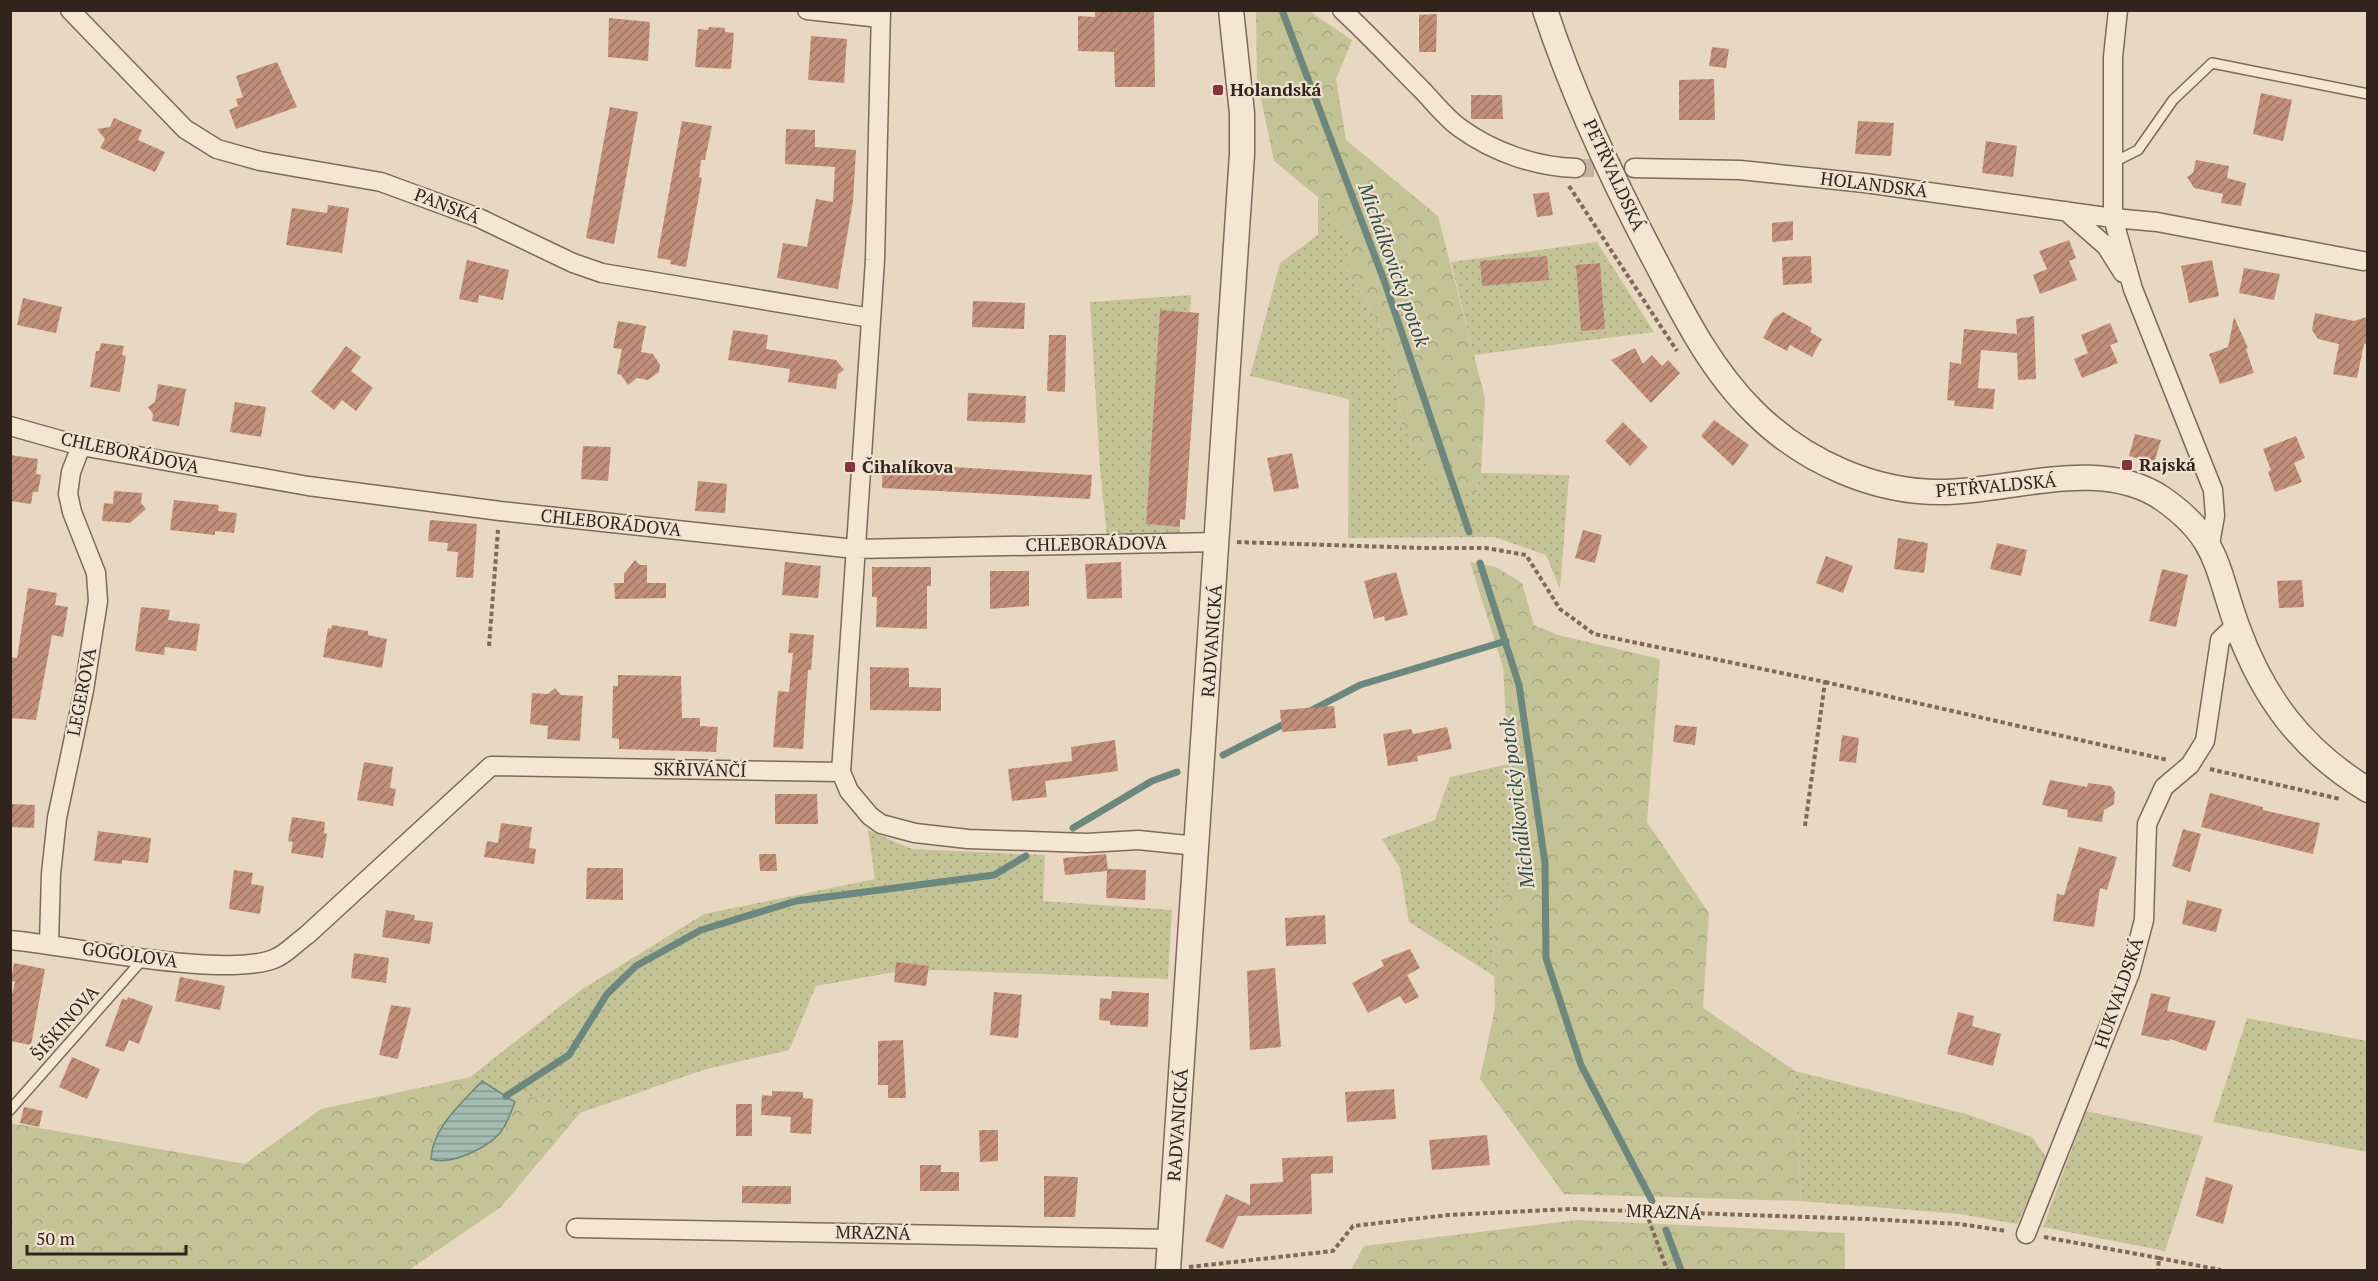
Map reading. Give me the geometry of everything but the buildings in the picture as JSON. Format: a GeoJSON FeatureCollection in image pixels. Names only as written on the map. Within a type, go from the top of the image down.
{"type":"FeatureCollection","features":[{"type":"Feature","properties":{"kind":"street","name":"PANSKÁ"},"geometry":{"type":"LineString","coordinates":[[70,10],[185,129],[217,149],[249,158],[391,185],[479,218],[573,263],[602,273],[871,318]]}},
{"type":"Feature","properties":{"kind":"street"},"geometry":{"type":"LineString","coordinates":[[807,10],[880,14],[875,261],[842,772],[849,791],[870,816],[881,824],[915,833],[968,839],[1087,843],[1138,840],[1197,846]]}},
{"type":"Feature","properties":{"kind":"street","name":"RADVANICKÁ"},"geometry":{"type":"LineString","coordinates":[[1168,1270],[1219,542],[1242,154],[1242,113],[1231,10]]}},
{"type":"Feature","properties":{"kind":"street"},"geometry":{"type":"LineString","coordinates":[[1342,10],[1380,46],[1458,128],[1487,145],[1522,159],[1558,168],[1576,168]]}},
{"type":"Feature","properties":{"kind":"street","name":"PETŘVALDSKÁ"},"geometry":{"type":"LineString","coordinates":[[1545,10],[1614,184],[1682,312],[1725,380],[1754,412],[1788,441],[1862,479],[1929,492],[1974,491],[2082,477],[2108,477],[2125,480],[2149,489],[2172,505],[2210,544],[2225,583],[2236,625],[2259,676],[2287,722],[2341,774],[2367,790]]}},
{"type":"Feature","properties":{"kind":"street"},"geometry":{"type":"LineString","coordinates":[[2118,10],[2113,57],[2113,218],[2133,289],[2213,490],[2215,516],[2210,544]]}},
{"type":"Feature","properties":{"kind":"street","name":"HOLANDSKÁ"},"geometry":{"type":"LineString","coordinates":[[1634,168],[1740,170],[1865,183],[2113,218],[2157,222],[2363,261]]}},
{"type":"Feature","properties":{"kind":"street"},"geometry":{"type":"LineString","coordinates":[[2066,211],[2106,246],[2133,289]]}},
{"type":"Feature","properties":{"kind":"street","name":"CHLEBORÁDOVA"},"geometry":{"type":"LineString","coordinates":[[10,426],[81,446],[308,486],[500,511],[855,549],[1219,542]]}},
{"type":"Feature","properties":{"kind":"street","name":"LEGEROVA"},"geometry":{"type":"LineString","coordinates":[[49,943],[50,892],[57,818],[84,690],[98,601],[96,573],[72,512],[68,494],[71,471],[81,446]]}},
{"type":"Feature","properties":{"kind":"street","name":"HUKVALDSKÁ"},"geometry":{"type":"LineString","coordinates":[[2026,1234],[2130,973],[2144,920],[2147,824],[2164,787],[2190,765],[2205,741],[2220,640],[2236,625]]}},
{"type":"Feature","properties":{"kind":"street","name":"SKŘIVÁNČÍ"},"geometry":{"type":"LineString","coordinates":[[249,965],[277,958],[307,935],[491,766],[842,772]]}},
{"type":"Feature","properties":{"kind":"street","name":"GOGOLOVA"},"geometry":{"type":"LineString","coordinates":[[10,940],[49,943],[207,965],[249,965]]}},
{"type":"Feature","properties":{"kind":"street","name":"MRAZNÁ"},"geometry":{"type":"LineString","coordinates":[[576,1228],[1170,1239]]}},
{"type":"Feature","properties":{"kind":"lane"},"geometry":{"type":"LineString","coordinates":[[2112,163],[2138,150],[2173,100],[2212,63],[2367,94]]}},
{"type":"Feature","properties":{"kind":"lane","name":"ŠIŠKINOVA"},"geometry":{"type":"LineString","coordinates":[[10,1110],[145,958]]}},
{"type":"Feature","properties":{"kind":"path"},"geometry":{"type":"LineString","coordinates":[[1558,168],[1682,357]]}},
{"type":"Feature","properties":{"kind":"path"},"geometry":{"type":"LineString","coordinates":[[489,646],[500,511]]}},
{"type":"Feature","properties":{"kind":"path"},"geometry":{"type":"LineString","coordinates":[[1219,542],[1486,548],[1526,555],[1560,609],[1594,634],[1825,682],[2345,801]]}},
{"type":"Feature","properties":{"kind":"path"},"geometry":{"type":"LineString","coordinates":[[1805,826],[1825,682]]}},
{"type":"Feature","properties":{"kind":"path","name":"MRAZNÁ"},"geometry":{"type":"LineString","coordinates":[[1168,1270],[1333,1251],[1353,1226],[1459,1215],[1570,1209],[1959,1224],[2222,1270]]}},
{"type":"Feature","properties":{"kind":"path"},"geometry":{"type":"LineString","coordinates":[[1646,1212],[1667,1270]]}},
{"type":"Feature","properties":{"kind":"path"},"geometry":{"type":"LineString","coordinates":[[2158,1270],[2159,1258]]}},
{"type":"Feature","properties":{"kind":"green space"},"geometry":{"type":"Polygon","coordinates":[[[1256,11],[1309,11],[1352,40],[1336,79],[1346,140],[1438,216],[1485,398],[1481,473],[1475,496],[1438,483],[1402,427],[1394,360],[1370,305],[1346,274],[1349,238],[1318,197],[1274,161],[1257,79],[1256,11]]]}},
{"type":"Feature","properties":{"kind":"green space"},"geometry":{"type":"Polygon","coordinates":[[[1318,197],[1349,238],[1346,274],[1370,305],[1394,360],[1402,427],[1475,496],[1481,473],[1569,475],[1560,589],[1546,555],[1495,537],[1348,538],[1349,399],[1250,376],[1280,263],[1318,235],[1318,197]]]}},
{"type":"Feature","properties":{"kind":"green space"},"geometry":{"type":"Polygon","coordinates":[[[1597,242],[1654,332],[1474,355],[1451,262],[1597,242]]]}},
{"type":"Feature","properties":{"kind":"green space"},"geometry":{"type":"Polygon","coordinates":[[[1191,295],[1190,312],[1160,311],[1146,524],[1180,527],[1179,538],[1107,538],[1100,468],[1090,302],[1191,295]]]}},
{"type":"Feature","properties":{"kind":"green space"},"geometry":{"type":"Polygon","coordinates":[[[1470,562],[1496,567],[1522,583],[1534,625],[1558,635],[1660,659],[1647,822],[1709,913],[1703,1008],[1795,1071],[1801,1201],[1564,1194],[1480,1079],[1495,1008],[1493,921],[1515,871],[1503,667],[1470,562]]]}},
{"type":"Feature","properties":{"kind":"green space"},"geometry":{"type":"Polygon","coordinates":[[[1509,764],[1515,871],[1493,921],[1494,976],[1409,922],[1400,868],[1382,839],[1435,820],[1450,777],[1509,764]]]}},
{"type":"Feature","properties":{"kind":"green space"},"geometry":{"type":"Polygon","coordinates":[[[868,830],[912,849],[1045,855],[1043,901],[1172,910],[1168,979],[912,969],[816,986],[789,1050],[703,1070],[580,1113],[470,1077],[581,990],[704,914],[875,879],[868,830]]]}},
{"type":"Feature","properties":{"kind":"green space"},"geometry":{"type":"Polygon","coordinates":[[[2247,1018],[2367,1041],[2367,1152],[2213,1122],[2247,1018]]]}},
{"type":"Feature","properties":{"kind":"green space"},"geometry":{"type":"Polygon","coordinates":[[[1795,1071],[1966,1114],[2032,1137],[2048,1160],[2017,1224],[1960,1214],[1801,1201],[1795,1071]]]}},
{"type":"Feature","properties":{"kind":"green space"},"geometry":{"type":"Polygon","coordinates":[[[470,1077],[580,1113],[501,1207],[409,1270],[11,1270],[10,1123],[245,1164],[321,1109],[470,1077]]]}},
{"type":"Feature","properties":{"kind":"green space"},"geometry":{"type":"Polygon","coordinates":[[[2086,1111],[2203,1136],[2165,1251],[2043,1227],[2086,1111]]]}},
{"type":"Feature","properties":{"kind":"green space"},"geometry":{"type":"Polygon","coordinates":[[[1577,1220],[1845,1233],[1845,1270],[1351,1270],[1364,1246],[1577,1220]]]}},
{"type":"Feature","properties":{"kind":"shaded area"},"geometry":{"type":"Polygon","coordinates":[[[482,1081],[515,1102],[502,1130],[494,1139],[468,1154],[448,1160],[431,1159],[442,1126],[482,1081]]]}},
{"type":"Feature","properties":{"kind":"waterway","name":"Michálkovický potok"},"geometry":{"type":"LineString","coordinates":[[1282,10],[1385,283],[1469,532]]}},
{"type":"Feature","properties":{"kind":"waterway","name":"Michálkovický potok"},"geometry":{"type":"LineString","coordinates":[[1480,563],[1519,685],[1545,863],[1546,958],[1581,1065],[1652,1201]]}},
{"type":"Feature","properties":{"kind":"waterway"},"geometry":{"type":"LineString","coordinates":[[1308,712],[1360,685],[1506,641]]}},
{"type":"Feature","properties":{"kind":"waterway"},"geometry":{"type":"LineString","coordinates":[[1223,755],[1288,722]]}},
{"type":"Feature","properties":{"kind":"waterway"},"geometry":{"type":"LineString","coordinates":[[1073,828],[1152,781],[1177,772]]}},
{"type":"Feature","properties":{"kind":"waterway"},"geometry":{"type":"LineString","coordinates":[[506,1096],[569,1055],[607,994],[636,966],[701,930],[796,901],[994,875],[1026,856]]}},
{"type":"Feature","properties":{"kind":"waterway","name":"Michálkovický potok"},"geometry":{"type":"LineString","coordinates":[[1666,1230],[1681,1270]]}},
{"type":"Feature","properties":{"kind":"tunnel"},"geometry":{"type":"LineString","coordinates":[[1576,168],[1634,168]]}},
{"type":"Feature","properties":{"kind":"place","name":"Holandská"},"geometry":{"type":"Point","coordinates":[1218,90]}},
{"type":"Feature","properties":{"kind":"place","name":"Rajská"},"geometry":{"type":"Point","coordinates":[2127,465]}},
{"type":"Feature","properties":{"kind":"place","name":"Čihalíkova"},"geometry":{"type":"Point","coordinates":[850,467]}}]}
